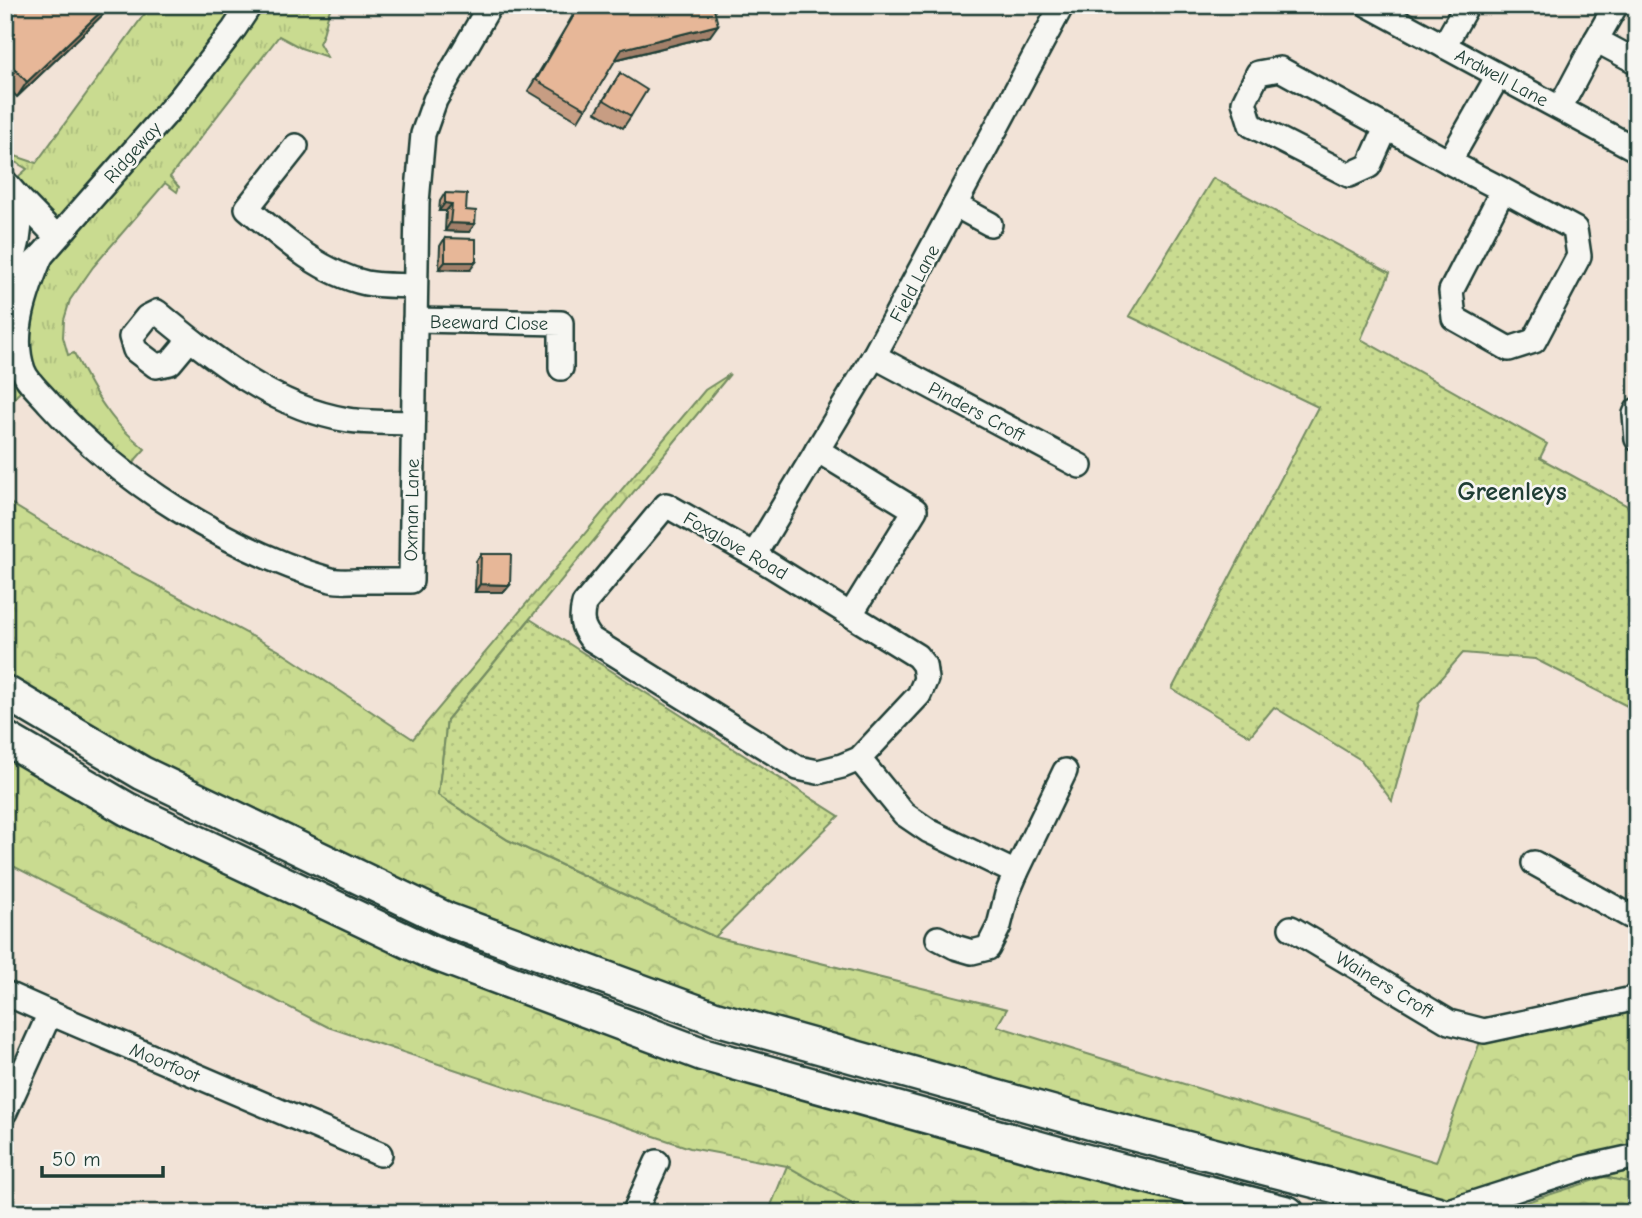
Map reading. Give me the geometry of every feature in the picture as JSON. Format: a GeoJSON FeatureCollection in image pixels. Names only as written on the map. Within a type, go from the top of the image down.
{"type":"FeatureCollection","features":[{"type":"Feature","properties":{"kind":"highway"},"geometry":{"type":"LineString","coordinates":[[5,692],[142,773],[446,919],[715,1018],[1098,1125],[1440,1213]]}},
{"type":"Feature","properties":{"kind":"highway"},"geometry":{"type":"LineString","coordinates":[[5,738],[127,809],[430,952],[702,1054],[1079,1159],[1288,1213]]}},
{"type":"Feature","properties":{"kind":"street","name":"Ridgeway"},"geometry":{"type":"LineString","coordinates":[[5,291],[41,256],[181,97],[250,5]]}},
{"type":"Feature","properties":{"kind":"street","name":"Oxman Lane"},"geometry":{"type":"LineString","coordinates":[[23,373],[66,422],[129,476],[198,521],[271,559],[335,581],[411,581],[416,202],[424,134],[435,100],[490,5]]}},
{"type":"Feature","properties":{"kind":"street","name":"Field Lane"},"geometry":{"type":"LineString","coordinates":[[754,555],[874,356],[1062,5]]}},
{"type":"Feature","properties":{"kind":"street","name":"Ardwell Lane"},"geometry":{"type":"LineString","coordinates":[[1368,5],[1637,150]]}},
{"type":"Feature","properties":{"kind":"street"},"geometry":{"type":"LineString","coordinates":[[1444,46],[1467,5]]}},
{"type":"Feature","properties":{"kind":"street"},"geometry":{"type":"LineString","coordinates":[[1560,108],[1616,5]]}},
{"type":"Feature","properties":{"kind":"street"},"geometry":{"type":"LineString","coordinates":[[1596,40],[1637,62]]}},
{"type":"Feature","properties":{"kind":"street"},"geometry":{"type":"LineString","coordinates":[[1386,128],[1368,166],[1349,174],[1251,125],[1244,102],[1258,73],[1280,69],[1575,229],[1579,256],[1534,341],[1509,349],[1454,318],[1451,290],[1503,190]]}},
{"type":"Feature","properties":{"kind":"street"},"geometry":{"type":"LineString","coordinates":[[1449,162],[1498,76]]}},
{"type":"Feature","properties":{"kind":"street"},"geometry":{"type":"LineString","coordinates":[[296,146],[247,208],[326,269],[367,283],[415,286]]}},
{"type":"Feature","properties":{"kind":"street"},"geometry":{"type":"LineString","coordinates":[[12,189],[57,237]]}},
{"type":"Feature","properties":{"kind":"street"},"geometry":{"type":"LineString","coordinates":[[5,278],[19,242],[20,212],[12,189]]}},
{"type":"Feature","properties":{"kind":"street"},"geometry":{"type":"LineString","coordinates":[[956,205],[990,225]]}},
{"type":"Feature","properties":{"kind":"street"},"geometry":{"type":"LineString","coordinates":[[23,373],[19,355],[20,326],[29,286],[41,256]]}},
{"type":"Feature","properties":{"kind":"street","name":"Beeward Close"},"geometry":{"type":"LineString","coordinates":[[415,320],[561,323],[561,368]]}},
{"type":"Feature","properties":{"kind":"street"},"geometry":{"type":"LineString","coordinates":[[190,339],[255,386],[304,410],[349,420],[412,424]]}},
{"type":"Feature","properties":{"kind":"street"},"geometry":{"type":"LineString","coordinates":[[5,355],[23,373]]}},
{"type":"Feature","properties":{"kind":"street","name":"Pinders Croft"},"geometry":{"type":"LineString","coordinates":[[874,356],[1080,466]]}},
{"type":"Feature","properties":{"kind":"street"},"geometry":{"type":"LineString","coordinates":[[1637,410],[1637,439]]}},
{"type":"Feature","properties":{"kind":"street"},"geometry":{"type":"LineString","coordinates":[[817,450],[915,510],[851,614]]}},
{"type":"Feature","properties":{"kind":"street","name":"Foxglove Road"},"geometry":{"type":"LineString","coordinates":[[666,505],[754,555],[917,656],[923,665],[926,678],[919,695],[859,759],[818,772],[798,768],[591,639],[583,628],[580,618],[584,604],[666,505]]}},
{"type":"Feature","properties":{"kind":"street"},"geometry":{"type":"LineString","coordinates":[[859,759],[904,814],[929,831],[1016,873]]}},
{"type":"Feature","properties":{"kind":"street"},"geometry":{"type":"LineString","coordinates":[[938,939],[972,952],[988,948],[999,926],[1007,894],[1016,873],[1065,771]]}},
{"type":"Feature","properties":{"kind":"street"},"geometry":{"type":"LineString","coordinates":[[1534,863],[1637,920]]}},
{"type":"Feature","properties":{"kind":"street","name":"Wainers Croft"},"geometry":{"type":"LineString","coordinates":[[1290,928],[1449,1022],[1484,1031],[1637,998]]}},
{"type":"Feature","properties":{"kind":"street","name":"Moorfoot"},"geometry":{"type":"LineString","coordinates":[[5,993],[380,1154]]}},
{"type":"Feature","properties":{"kind":"street"},"geometry":{"type":"LineString","coordinates":[[5,1112],[50,1013]]}},
{"type":"Feature","properties":{"kind":"street"},"geometry":{"type":"LineString","coordinates":[[1440,1213],[1583,1168],[1637,1156]]}},
{"type":"Feature","properties":{"kind":"street"},"geometry":{"type":"LineString","coordinates":[[634,1213],[657,1162]]}},
{"type":"Feature","properties":{"kind":"green space"},"geometry":{"type":"Polygon","coordinates":[[[151,5],[332,5],[319,43],[327,57],[301,48],[279,36],[170,177],[179,187],[177,192],[165,183],[93,267],[70,300],[64,320],[63,337],[68,355],[74,353],[93,389],[111,415],[145,449],[136,459],[129,476],[31,382],[19,340],[57,237],[9,185],[27,169],[5,156],[5,149],[9,154],[36,163],[151,5]]]}},
{"type":"Feature","properties":{"kind":"green space"},"geometry":{"type":"Polygon","coordinates":[[[1213,178],[1390,273],[1361,339],[1547,444],[1540,458],[1637,511],[1637,711],[1535,659],[1463,653],[1419,703],[1392,801],[1361,760],[1274,707],[1250,736],[1172,689],[1318,407],[1129,316],[1213,178]]]}},
{"type":"Feature","properties":{"kind":"green space"},"geometry":{"type":"Polygon","coordinates":[[[5,355],[31,382],[17,395],[5,413],[5,355]]]}},
{"type":"Feature","properties":{"kind":"green space"},"geometry":{"type":"Polygon","coordinates":[[[730,374],[447,720],[438,795],[508,840],[715,937],[1007,1009],[997,1026],[1436,1162],[1484,1031],[1637,998],[1637,1156],[1422,1209],[1098,1125],[446,919],[5,692],[5,500],[61,534],[278,650],[413,739],[705,390],[730,374]]]}},
{"type":"Feature","properties":{"kind":"green space"},"geometry":{"type":"Polygon","coordinates":[[[530,619],[839,816],[715,937],[508,840],[438,795],[447,720],[530,619]]]}},
{"type":"Feature","properties":{"kind":"green space"},"geometry":{"type":"Polygon","coordinates":[[[5,738],[430,952],[1259,1213],[863,1213],[847,1200],[787,1166],[690,1148],[328,1027],[5,862],[5,738]]]}},
{"type":"Feature","properties":{"kind":"green space"},"geometry":{"type":"Polygon","coordinates":[[[787,1166],[847,1200],[863,1213],[768,1213],[787,1166]]]}},
{"type":"Feature","properties":{"kind":"green space"},"geometry":{"type":"Polygon","coordinates":[[[1637,1169],[1637,1184],[1604,1177],[1637,1169]]]}},
{"type":"Feature","properties":{"kind":"green space"},"geometry":{"type":"Polygon","coordinates":[[[1604,1177],[1637,1184],[1637,1213],[1493,1213],[1604,1177]]]}},
{"type":"Feature","properties":{"kind":"building"},"geometry":{"type":"Polygon","coordinates":[[[5,5],[108,5],[27,82],[5,59],[5,5]]]}},
{"type":"Feature","properties":{"kind":"building"},"geometry":{"type":"Polygon","coordinates":[[[580,5],[713,5],[718,25],[622,49],[586,109],[536,80],[580,5]]]}},
{"type":"Feature","properties":{"kind":"building"},"geometry":{"type":"Polygon","coordinates":[[[620,73],[647,90],[631,116],[604,100],[620,73]]]}},
{"type":"Feature","properties":{"kind":"building"},"geometry":{"type":"Polygon","coordinates":[[[445,193],[467,194],[466,210],[476,211],[475,224],[450,223],[452,204],[445,203],[445,193]]]}},
{"type":"Feature","properties":{"kind":"building"},"geometry":{"type":"Polygon","coordinates":[[[445,238],[476,239],[476,262],[445,262],[445,238]]]}},
{"type":"Feature","properties":{"kind":"building"},"geometry":{"type":"Polygon","coordinates":[[[481,554],[511,554],[510,585],[480,584],[481,554]]]}},
{"type":"Feature","properties":{"kind":"district","name":"Greenleys"},"geometry":{"type":"Point","coordinates":[1512,491]}}]}
